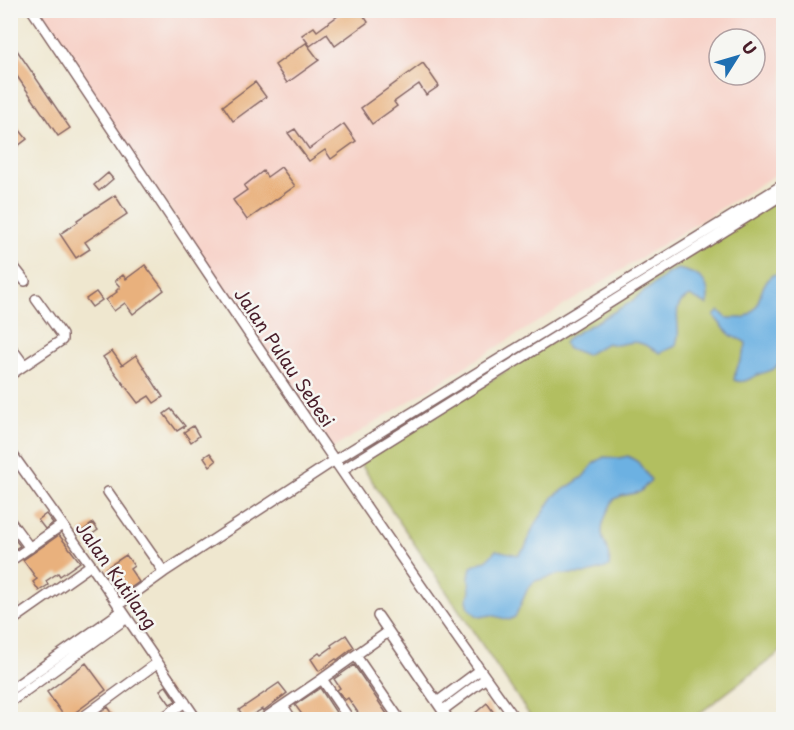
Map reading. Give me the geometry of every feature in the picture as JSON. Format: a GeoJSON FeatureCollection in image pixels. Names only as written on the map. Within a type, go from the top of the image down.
{"type":"FeatureCollection","features":[{"type":"Feature","properties":{"kind":"street","name":"Jalan Pulau Sebesi"},"geometry":{"type":"LineString","coordinates":[[32,10],[335,460],[516,720]]}},
{"type":"Feature","properties":{"kind":"street"},"geometry":{"type":"LineString","coordinates":[[10,702],[122,611],[164,572],[335,460],[783,184]]}},
{"type":"Feature","properties":{"kind":"street"},"geometry":{"type":"LineString","coordinates":[[342,470],[783,194]]}},
{"type":"Feature","properties":{"kind":"street"},"geometry":{"type":"LineString","coordinates":[[10,262],[25,281]]}},
{"type":"Feature","properties":{"kind":"street"},"geometry":{"type":"LineString","coordinates":[[10,375],[62,340],[62,335],[36,299]]}},
{"type":"Feature","properties":{"kind":"street"},"geometry":{"type":"LineString","coordinates":[[10,346],[24,365]]}},
{"type":"Feature","properties":{"kind":"street","name":"Jalan Kutilang"},"geometry":{"type":"LineString","coordinates":[[10,451],[91,564],[196,720]]}},
{"type":"Feature","properties":{"kind":"street"},"geometry":{"type":"LineString","coordinates":[[108,492],[164,572]]}},
{"type":"Feature","properties":{"kind":"street"},"geometry":{"type":"LineString","coordinates":[[10,521],[30,548]]}},
{"type":"Feature","properties":{"kind":"street"},"geometry":{"type":"LineString","coordinates":[[10,561],[62,525]]}},
{"type":"Feature","properties":{"kind":"street"},"geometry":{"type":"LineString","coordinates":[[10,622],[91,564]]}},
{"type":"Feature","properties":{"kind":"street"},"geometry":{"type":"LineString","coordinates":[[378,616],[449,720]]}},
{"type":"Feature","properties":{"kind":"street"},"geometry":{"type":"LineString","coordinates":[[262,720],[388,632]]}},
{"type":"Feature","properties":{"kind":"street"},"geometry":{"type":"LineString","coordinates":[[10,690],[73,651]]}},
{"type":"Feature","properties":{"kind":"street"},"geometry":{"type":"LineString","coordinates":[[356,656],[400,720]]}},
{"type":"Feature","properties":{"kind":"street"},"geometry":{"type":"LineString","coordinates":[[79,720],[157,663]]}},
{"type":"Feature","properties":{"kind":"street"},"geometry":{"type":"LineString","coordinates":[[440,706],[480,670]]}},
{"type":"Feature","properties":{"kind":"street"},"geometry":{"type":"LineString","coordinates":[[440,706],[486,678]]}},
{"type":"Feature","properties":{"kind":"street"},"geometry":{"type":"LineString","coordinates":[[322,679],[350,720]]}},
{"type":"Feature","properties":{"kind":"street"},"geometry":{"type":"LineString","coordinates":[[160,720],[184,702]]}},
{"type":"Feature","properties":{"kind":"street"},"geometry":{"type":"LineString","coordinates":[[283,706],[292,720]]}},
{"type":"Feature","properties":{"kind":"shaded area"},"geometry":{"type":"Polygon","coordinates":[[[36,11],[783,11],[783,170],[332,449],[36,11]]]}},
{"type":"Feature","properties":{"kind":"green space"},"geometry":{"type":"Polygon","coordinates":[[[783,196],[783,650],[692,719],[532,719],[360,463],[783,196]]]}},
{"type":"Feature","properties":{"kind":"water"},"geometry":{"type":"Polygon","coordinates":[[[678,269],[698,276],[706,284],[708,296],[707,305],[690,296],[680,304],[677,313],[676,346],[660,353],[636,342],[617,345],[607,343],[586,355],[567,349],[564,343],[569,337],[628,304],[669,273],[678,269]]]}},
{"type":"Feature","properties":{"kind":"water"},"geometry":{"type":"Polygon","coordinates":[[[783,274],[784,349],[780,361],[772,370],[746,380],[734,380],[746,343],[729,334],[714,316],[719,311],[727,318],[744,318],[756,307],[764,285],[772,275],[783,274]]]}},
{"type":"Feature","properties":{"kind":"water"},"geometry":{"type":"Polygon","coordinates":[[[628,456],[638,462],[651,480],[640,492],[613,500],[602,529],[609,554],[609,567],[584,574],[560,574],[535,581],[528,588],[515,617],[509,620],[491,615],[480,617],[469,608],[467,600],[470,591],[471,567],[488,559],[496,550],[518,555],[525,548],[533,528],[554,496],[583,477],[594,463],[604,457],[628,456]]]}},
{"type":"Feature","properties":{"kind":"building"},"geometry":{"type":"Polygon","coordinates":[[[346,10],[360,10],[368,22],[335,46],[327,34],[310,46],[302,35],[314,27],[317,31],[346,10]]]}},
{"type":"Feature","properties":{"kind":"building"},"geometry":{"type":"Polygon","coordinates":[[[10,40],[70,128],[58,136],[10,66],[10,40]]]}},
{"type":"Feature","properties":{"kind":"building"},"geometry":{"type":"Polygon","coordinates":[[[306,43],[319,60],[287,83],[275,65],[306,43]]]}},
{"type":"Feature","properties":{"kind":"building"},"geometry":{"type":"Polygon","coordinates":[[[423,63],[439,86],[426,95],[419,84],[394,102],[397,106],[372,124],[361,108],[423,63]]]}},
{"type":"Feature","properties":{"kind":"building"},"geometry":{"type":"Polygon","coordinates":[[[255,82],[266,97],[233,121],[223,106],[255,82]]]}},
{"type":"Feature","properties":{"kind":"building"},"geometry":{"type":"Polygon","coordinates":[[[10,118],[27,139],[10,152],[10,118]]]}},
{"type":"Feature","properties":{"kind":"building"},"geometry":{"type":"Polygon","coordinates":[[[344,124],[356,141],[331,159],[325,150],[309,161],[288,133],[295,129],[309,149],[344,124]]]}},
{"type":"Feature","properties":{"kind":"building"},"geometry":{"type":"Polygon","coordinates":[[[281,167],[295,186],[247,220],[233,200],[247,190],[244,186],[263,171],[267,177],[281,167]]]}},
{"type":"Feature","properties":{"kind":"building"},"geometry":{"type":"Polygon","coordinates":[[[108,173],[113,179],[99,191],[94,185],[108,173]]]}},
{"type":"Feature","properties":{"kind":"building"},"geometry":{"type":"Polygon","coordinates":[[[115,195],[127,214],[85,242],[90,249],[76,258],[60,234],[115,195]]]}},
{"type":"Feature","properties":{"kind":"building"},"geometry":{"type":"Polygon","coordinates":[[[145,265],[164,290],[133,314],[125,303],[114,311],[106,300],[120,287],[115,281],[123,275],[126,279],[145,265]]]}},
{"type":"Feature","properties":{"kind":"building"},"geometry":{"type":"Polygon","coordinates":[[[96,292],[102,300],[92,307],[86,299],[96,292]]]}},
{"type":"Feature","properties":{"kind":"building"},"geometry":{"type":"Polygon","coordinates":[[[112,351],[122,365],[136,355],[163,397],[154,403],[149,396],[138,403],[103,357],[112,351]]]}},
{"type":"Feature","properties":{"kind":"building"},"geometry":{"type":"Polygon","coordinates":[[[171,409],[185,426],[177,431],[164,414],[171,409]]]}},
{"type":"Feature","properties":{"kind":"building"},"geometry":{"type":"Polygon","coordinates":[[[193,426],[199,436],[191,442],[184,432],[193,426]]]}},
{"type":"Feature","properties":{"kind":"building"},"geometry":{"type":"Polygon","coordinates":[[[210,453],[216,461],[210,466],[204,457],[210,453]]]}},
{"type":"Feature","properties":{"kind":"building"},"geometry":{"type":"Polygon","coordinates":[[[46,514],[53,523],[45,529],[38,520],[46,514]]]}},
{"type":"Feature","properties":{"kind":"building"},"geometry":{"type":"Polygon","coordinates":[[[93,523],[98,530],[85,539],[81,532],[93,523]]]}},
{"type":"Feature","properties":{"kind":"building"},"geometry":{"type":"Polygon","coordinates":[[[10,533],[20,546],[10,552],[10,533]]]}},
{"type":"Feature","properties":{"kind":"building"},"geometry":{"type":"Polygon","coordinates":[[[59,535],[80,562],[60,576],[58,573],[46,581],[48,585],[39,591],[33,582],[37,579],[23,560],[59,535]]]}},
{"type":"Feature","properties":{"kind":"building"},"geometry":{"type":"Polygon","coordinates":[[[126,555],[134,566],[130,569],[139,582],[122,594],[106,568],[126,555]]]}},
{"type":"Feature","properties":{"kind":"building"},"geometry":{"type":"Polygon","coordinates":[[[10,593],[19,605],[10,611],[10,593]]]}},
{"type":"Feature","properties":{"kind":"building"},"geometry":{"type":"Polygon","coordinates":[[[346,635],[354,647],[319,671],[311,659],[319,653],[321,655],[346,635]]]}},
{"type":"Feature","properties":{"kind":"building"},"geometry":{"type":"Polygon","coordinates":[[[86,663],[106,690],[66,719],[47,692],[86,663]]]}},
{"type":"Feature","properties":{"kind":"building"},"geometry":{"type":"Polygon","coordinates":[[[354,665],[391,720],[361,720],[348,698],[345,700],[337,690],[340,688],[334,679],[354,665]]]}},
{"type":"Feature","properties":{"kind":"building"},"geometry":{"type":"Polygon","coordinates":[[[279,683],[287,693],[263,711],[262,709],[246,719],[239,710],[279,683]]]}},
{"type":"Feature","properties":{"kind":"building"},"geometry":{"type":"Polygon","coordinates":[[[166,686],[176,701],[170,704],[160,690],[166,686]]]}},
{"type":"Feature","properties":{"kind":"building"},"geometry":{"type":"Polygon","coordinates":[[[320,688],[341,720],[306,720],[295,705],[320,688]]]}},
{"type":"Feature","properties":{"kind":"building"},"geometry":{"type":"Polygon","coordinates":[[[487,703],[499,720],[467,720],[487,703]]]}},
{"type":"Feature","properties":{"kind":"building"},"geometry":{"type":"Polygon","coordinates":[[[108,707],[117,720],[91,720],[108,707]]]}}]}
